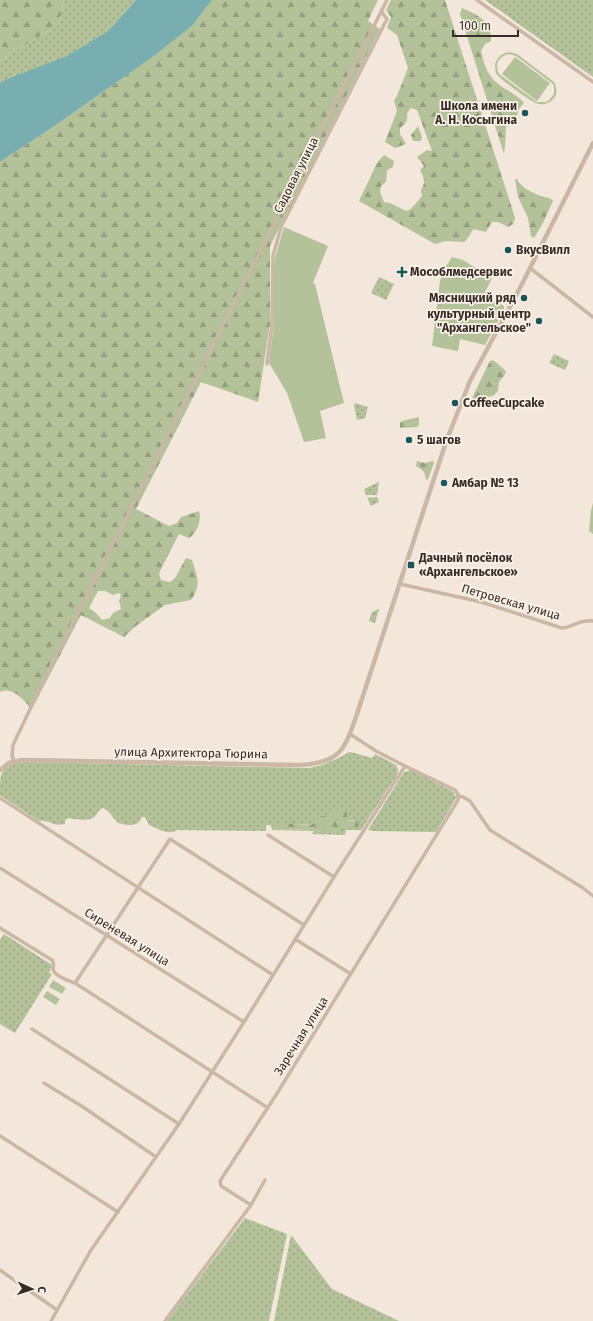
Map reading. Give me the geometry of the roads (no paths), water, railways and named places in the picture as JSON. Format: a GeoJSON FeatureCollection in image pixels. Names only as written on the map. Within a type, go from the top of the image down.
{"type":"FeatureCollection","features":[{"type":"Feature","properties":{"kind":"street"},"geometry":{"type":"LineString","coordinates":[[0,770],[5,765],[14,761],[12,756],[13,745],[43,682],[387,0]]}},
{"type":"Feature","properties":{"kind":"street"},"geometry":{"type":"LineString","coordinates":[[477,0],[593,82]]}},
{"type":"Feature","properties":{"kind":"street","name":"Садовая улица"},"geometry":{"type":"LineString","coordinates":[[267,364],[272,324],[273,256],[281,227],[387,18],[381,10]]}},
{"type":"Feature","properties":{"kind":"street","name":"улица Архитектора Тюрина"},"geometry":{"type":"LineString","coordinates":[[14,761],[51,760],[310,765],[323,762],[336,756],[344,746],[350,734],[460,403],[593,143]]}},
{"type":"Feature","properties":{"kind":"street"},"geometry":{"type":"LineString","coordinates":[[530,268],[593,317]]}},
{"type":"Feature","properties":{"kind":"street","name":"Петровская улица"},"geometry":{"type":"LineString","coordinates":[[400,584],[481,602],[562,628],[583,621],[593,621]]}},
{"type":"Feature","properties":{"kind":"street"},"geometry":{"type":"LineString","coordinates":[[350,734],[376,751],[455,790],[458,796],[470,801],[490,830],[583,888],[593,896]]}},
{"type":"Feature","properties":{"kind":"street"},"geometry":{"type":"LineString","coordinates":[[51,1321],[91,1250],[179,1124],[405,766]]}},
{"type":"Feature","properties":{"kind":"street","name":"Заречная улица"},"geometry":{"type":"LineString","coordinates":[[251,1205],[221,1186],[220,1181],[268,1108],[350,974],[428,851],[458,800],[458,796]]}},
{"type":"Feature","properties":{"kind":"street"},"geometry":{"type":"LineString","coordinates":[[0,798],[273,975]]}},
{"type":"Feature","properties":{"kind":"street"},"geometry":{"type":"LineString","coordinates":[[268,835],[334,877]]}},
{"type":"Feature","properties":{"kind":"street"},"geometry":{"type":"LineString","coordinates":[[75,984],[137,887],[170,839],[304,926]]}},
{"type":"Feature","properties":{"kind":"street","name":"Сиреневая улица"},"geometry":{"type":"LineString","coordinates":[[0,868],[244,1022]]}},
{"type":"Feature","properties":{"kind":"street"},"geometry":{"type":"LineString","coordinates":[[0,928],[52,960],[54,963],[53,970],[55,974],[75,984],[268,1108]]}},
{"type":"Feature","properties":{"kind":"street"},"geometry":{"type":"LineString","coordinates":[[295,939],[350,974]]}},
{"type":"Feature","properties":{"kind":"street"},"geometry":{"type":"LineString","coordinates":[[32,1029],[179,1124]]}},
{"type":"Feature","properties":{"kind":"street"},"geometry":{"type":"LineString","coordinates":[[44,1083],[83,1107],[156,1157]]}},
{"type":"Feature","properties":{"kind":"street"},"geometry":{"type":"LineString","coordinates":[[0,1136],[118,1212]]}},
{"type":"Feature","properties":{"kind":"street"},"geometry":{"type":"LineString","coordinates":[[165,1321],[251,1205],[265,1180]]}},
{"type":"Feature","properties":{"kind":"street"},"geometry":{"type":"LineString","coordinates":[[0,1270],[57,1310]]}},
{"type":"Feature","properties":{"kind":"water"},"geometry":{"type":"Polygon","coordinates":[[[136,0],[212,0],[192,26],[154,56],[56,125],[0,162],[0,83],[67,56],[108,31],[136,0]]]}},
{"type":"Feature","properties":{"kind":"place","name":"Школа имени А. Н. Косыгина"},"geometry":{"type":"Point","coordinates":[525,113]}},
{"type":"Feature","properties":{"kind":"place","name":"ВкусВилл"},"geometry":{"type":"Point","coordinates":[508,250]}},
{"type":"Feature","properties":{"kind":"place","name":"Мособлмедсервис"},"geometry":{"type":"Point","coordinates":[402,272]}},
{"type":"Feature","properties":{"kind":"place","name":"Мясницкий ряд"},"geometry":{"type":"Point","coordinates":[524,298]}},
{"type":"Feature","properties":{"kind":"place","name":"культурный центр \"Архангельское\""},"geometry":{"type":"Point","coordinates":[539,321]}},
{"type":"Feature","properties":{"kind":"place","name":"CoffeeCupcake"},"geometry":{"type":"Point","coordinates":[455,403]}},
{"type":"Feature","properties":{"kind":"place","name":"5 шагов"},"geometry":{"type":"Point","coordinates":[409,440]}},
{"type":"Feature","properties":{"kind":"place","name":"Амбар № 13"},"geometry":{"type":"Point","coordinates":[444,483]}},
{"type":"Feature","properties":{"kind":"place","name":"Дачный посёлок «Архангельское»"},"geometry":{"type":"Point","coordinates":[411,565]}}]}
